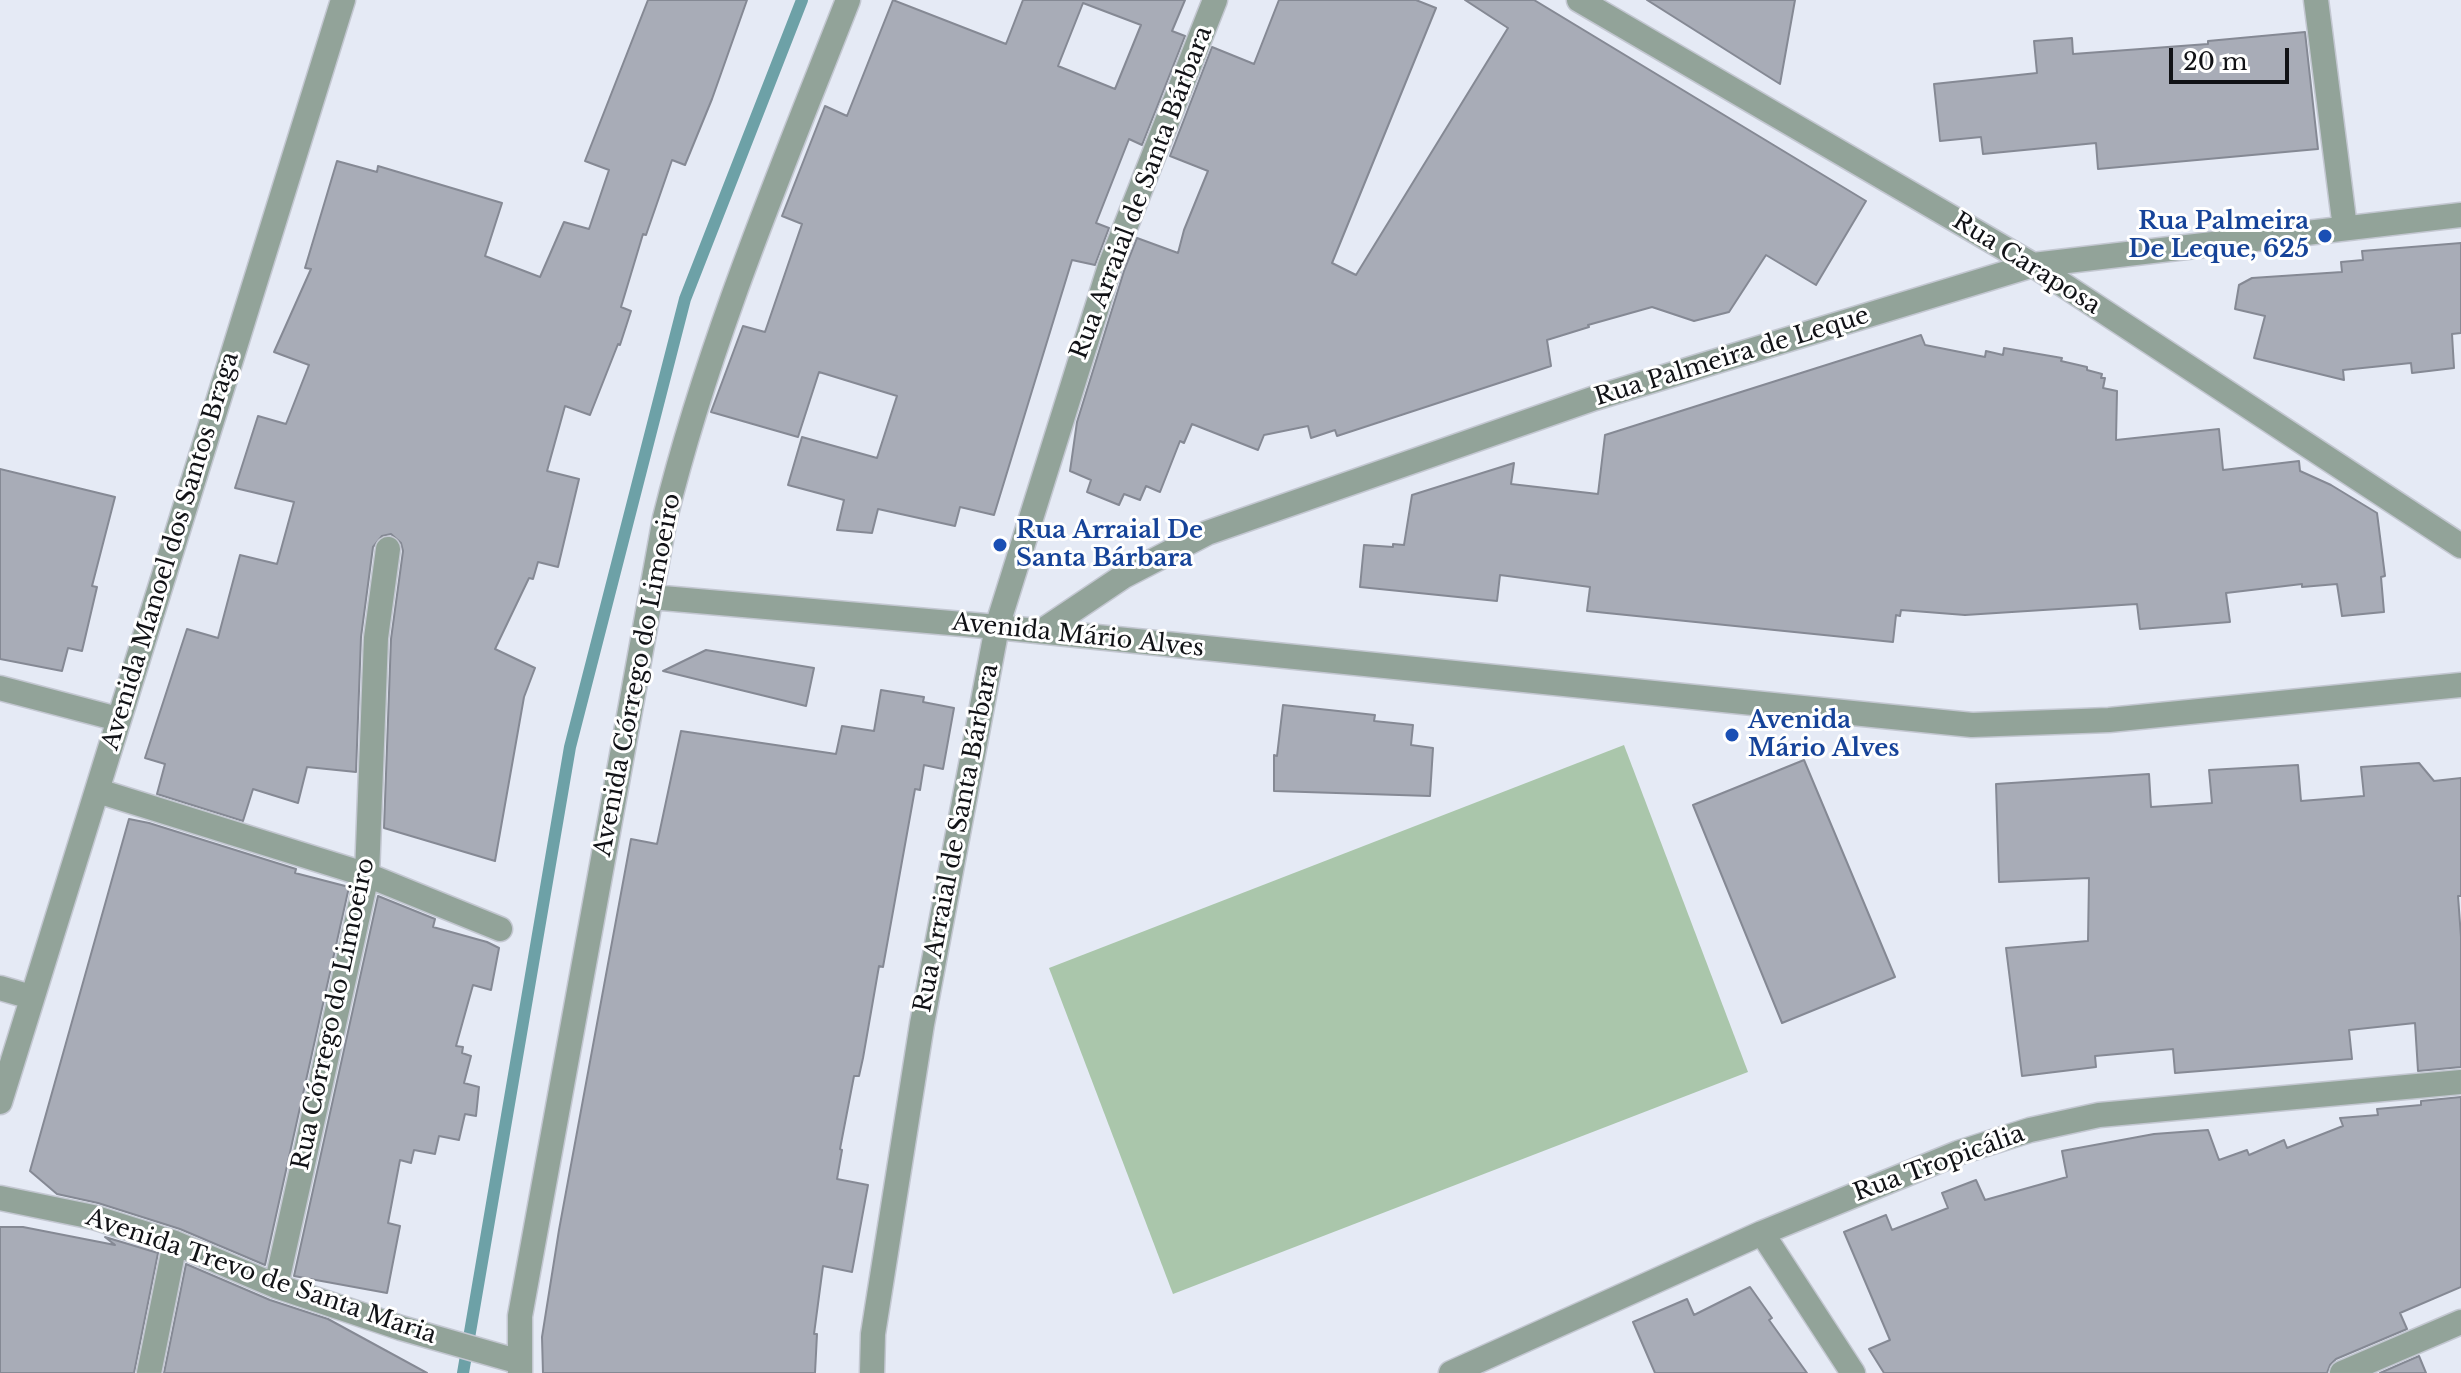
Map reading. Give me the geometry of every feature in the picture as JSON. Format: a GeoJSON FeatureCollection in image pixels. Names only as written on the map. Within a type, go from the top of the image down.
{"type":"FeatureCollection","features":[{"type":"Feature","properties":{"kind":"street","name":"Avenida Manoel dos Santos Braga"},"geometry":{"type":"LineString","coordinates":[[0,1102],[343,0]]}},
{"type":"Feature","properties":{"kind":"street","name":"Avenida Córrego do Limoeiro"},"geometry":{"type":"LineString","coordinates":[[520,1368],[520,1316],[665,518],[682,450],[726,311],[848,0]]}},
{"type":"Feature","properties":{"kind":"street","name":"Rua Arraial de Santa Bárbara"},"geometry":{"type":"LineString","coordinates":[[872,1373],[873,1334],[922,1024],[997,627],[1110,266],[1215,0]]}},
{"type":"Feature","properties":{"kind":"street","name":"Rua Caraposa"},"geometry":{"type":"LineString","coordinates":[[1579,0],[2033,265],[2461,546]]}},
{"type":"Feature","properties":{"kind":"street"},"geometry":{"type":"LineString","coordinates":[[2316,0],[2345,228]]}},
{"type":"Feature","properties":{"kind":"street","name":"Rua Palmeira de Leque"},"geometry":{"type":"LineString","coordinates":[[1042,631],[1124,576],[1207,533],[1595,398],[2033,265],[2461,215]]}},
{"type":"Feature","properties":{"kind":"street","name":"Rua Córrego do Limoeiro"},"geometry":{"type":"LineString","coordinates":[[276,1286],[367,875],[376,638],[388,549]]}},
{"type":"Feature","properties":{"kind":"street","name":"Avenida Mário Alves"},"geometry":{"type":"LineString","coordinates":[[651,597],[1042,631],[1972,725],[2109,720],[2461,685]]}},
{"type":"Feature","properties":{"kind":"street"},"geometry":{"type":"LineString","coordinates":[[0,688],[118,719]]}},
{"type":"Feature","properties":{"kind":"street"},"geometry":{"type":"LineString","coordinates":[[98,791],[367,875],[500,929]]}},
{"type":"Feature","properties":{"kind":"street"},"geometry":{"type":"LineString","coordinates":[[0,988],[31,997]]}},
{"type":"Feature","properties":{"kind":"street","name":"Rua Tropicália"},"geometry":{"type":"LineString","coordinates":[[1451,1373],[1762,1233],[1958,1153],[2030,1130],[2099,1115],[2461,1082]]}},
{"type":"Feature","properties":{"kind":"street","name":"Avenida Trevo de Santa Maria"},"geometry":{"type":"LineString","coordinates":[[0,1198],[93,1217],[175,1243],[276,1286],[520,1368]]}},
{"type":"Feature","properties":{"kind":"street"},"geometry":{"type":"LineString","coordinates":[[1762,1233],[1853,1373]]}},
{"type":"Feature","properties":{"kind":"street"},"geometry":{"type":"LineString","coordinates":[[149,1373],[175,1243]]}},
{"type":"Feature","properties":{"kind":"street"},"geometry":{"type":"LineString","coordinates":[[2342,1373],[2461,1322]]}},
{"type":"Feature","properties":{"kind":"green space"},"geometry":{"type":"Polygon","coordinates":[[[1624,745],[1748,1072],[1173,1294],[1049,968],[1624,745]]]}},
{"type":"Feature","properties":{"kind":"building"},"geometry":{"type":"Polygon","coordinates":[[[648,0],[747,0],[685,165],[672,160],[646,235],[643,234],[621,307],[631,311],[590,415],[565,406],[547,471],[579,479],[558,567],[538,562],[533,579],[529,578],[495,649],[535,668],[524,697],[495,861],[384,828],[391,639],[403,551],[401,543],[391,534],[382,536],[373,547],[361,637],[356,772],[307,767],[298,803],[253,789],[243,821],[157,794],[165,764],[145,758],[187,629],[218,638],[240,555],[277,564],[294,502],[235,488],[258,416],[286,424],[309,365],[274,352],[311,269],[305,268],[337,161],[377,172],[378,166],[502,203],[485,256],[540,277],[564,222],[589,229],[609,170],[585,161],[648,0]]]}},
{"type":"Feature","properties":{"kind":"building"},"geometry":{"type":"Polygon","coordinates":[[[893,0],[1006,44],[1023,0],[1185,0],[1172,31],[1185,36],[1142,145],[1129,139],[1096,223],[1109,228],[1095,265],[1072,260],[994,515],[960,507],[955,526],[878,509],[872,533],[837,530],[844,500],[788,485],[802,437],[877,458],[897,396],[819,372],[798,437],[711,412],[743,326],[765,332],[802,224],[782,216],[825,106],[847,116],[893,0]],[[1083,3],[1058,66],[1115,89],[1141,25],[1083,3]]]}},
{"type":"Feature","properties":{"kind":"building"},"geometry":{"type":"Polygon","coordinates":[[[1279,0],[1416,0],[1436,8],[1332,263],[1356,275],[1508,28],[1465,0],[1534,0],[1866,201],[1816,285],[1766,255],[1729,312],[1694,321],[1652,307],[1588,325],[1547,340],[1551,366],[1337,436],[1335,430],[1311,438],[1308,426],[1264,435],[1258,450],[1192,424],[1184,443],[1180,441],[1160,492],[1146,486],[1140,500],[1124,494],[1119,505],[1087,492],[1091,480],[1070,471],[1077,422],[1124,271],[1137,238],[1178,253],[1208,171],[1170,156],[1212,47],[1254,64],[1279,0]]]}},
{"type":"Feature","properties":{"kind":"building"},"geometry":{"type":"Polygon","coordinates":[[[1647,0],[1795,0],[1780,84],[1647,0]]]}},
{"type":"Feature","properties":{"kind":"building"},"geometry":{"type":"Polygon","coordinates":[[[2305,32],[2318,149],[2098,169],[2096,143],[1983,154],[1981,137],[1940,141],[1934,84],[2037,73],[2034,41],[2072,38],[2073,54],[2208,44],[2208,41],[2305,32]]]}},
{"type":"Feature","properties":{"kind":"building"},"geometry":{"type":"Polygon","coordinates":[[[2461,243],[2461,333],[2452,334],[2454,368],[2412,373],[2411,363],[2343,370],[2344,380],[2254,358],[2265,316],[2235,309],[2239,285],[2252,278],[2342,272],[2341,262],[2363,260],[2362,251],[2461,243]]]}},
{"type":"Feature","properties":{"kind":"building"},"geometry":{"type":"Polygon","coordinates":[[[1921,335],[1925,345],[1985,357],[1986,351],[2003,355],[2004,348],[2062,358],[2061,361],[2102,374],[2101,378],[2105,378],[2103,388],[2117,391],[2116,440],[2219,429],[2223,470],[2299,461],[2300,471],[2331,485],[2377,513],[2385,576],[2381,577],[2384,612],[2342,616],[2337,584],[2302,587],[2302,584],[2226,593],[2230,622],[2140,629],[2137,604],[1965,615],[1901,610],[1900,616],[1896,615],[1893,642],[1587,611],[1590,587],[1500,575],[1497,601],[1360,587],[1364,545],[1404,545],[1412,495],[1514,463],[1511,484],[1598,494],[1605,435],[1921,335]]]}},
{"type":"Feature","properties":{"kind":"building"},"geometry":{"type":"Polygon","coordinates":[[[0,469],[115,497],[92,586],[97,587],[82,651],[68,648],[62,671],[0,659],[0,469]]]}},
{"type":"Feature","properties":{"kind":"building"},"geometry":{"type":"Polygon","coordinates":[[[706,650],[814,668],[806,706],[663,671],[706,650]]]}},
{"type":"Feature","properties":{"kind":"building"},"geometry":{"type":"Polygon","coordinates":[[[881,690],[924,697],[923,702],[954,708],[943,769],[924,765],[920,790],[915,789],[883,967],[879,966],[859,1076],[854,1076],[837,1179],[868,1185],[852,1272],[823,1266],[814,1334],[817,1334],[815,1373],[543,1373],[542,1337],[559,1230],[631,839],[657,844],[681,731],[836,754],[842,726],[874,731],[881,690]]]}},
{"type":"Feature","properties":{"kind":"building"},"geometry":{"type":"Polygon","coordinates":[[[1283,705],[1375,715],[1374,721],[1413,725],[1411,745],[1433,748],[1430,796],[1274,791],[1274,755],[1277,756],[1283,705]]]}},
{"type":"Feature","properties":{"kind":"building"},"geometry":{"type":"Polygon","coordinates":[[[1804,760],[1895,977],[1782,1023],[1693,805],[1804,760]]]}},
{"type":"Feature","properties":{"kind":"building"},"geometry":{"type":"Polygon","coordinates":[[[2419,763],[2434,781],[2461,778],[2461,896],[2458,896],[2461,1067],[2418,1071],[2415,1023],[2349,1030],[2352,1059],[2175,1073],[2173,1049],[2095,1056],[2096,1067],[2022,1076],[2006,948],[2088,941],[2089,878],[1999,882],[1996,784],[2149,774],[2151,807],[2212,803],[2209,770],[2298,765],[2301,801],[2364,796],[2361,767],[2419,763]]]}},
{"type":"Feature","properties":{"kind":"building"},"geometry":{"type":"Polygon","coordinates":[[[129,819],[296,869],[295,873],[349,887],[265,1265],[180,1229],[98,1203],[57,1194],[30,1171],[129,819]]]}},
{"type":"Feature","properties":{"kind":"building"},"geometry":{"type":"Polygon","coordinates":[[[378,896],[435,919],[433,927],[499,948],[491,990],[473,985],[456,1046],[463,1047],[462,1053],[471,1056],[464,1083],[479,1087],[476,1116],[465,1114],[459,1140],[439,1136],[435,1154],[414,1150],[411,1163],[400,1160],[388,1223],[400,1226],[387,1293],[294,1276],[378,896]]]}},
{"type":"Feature","properties":{"kind":"building"},"geometry":{"type":"Polygon","coordinates":[[[2461,1097],[2461,1287],[2400,1313],[2407,1329],[2336,1359],[2327,1373],[1884,1373],[1869,1349],[1890,1340],[1844,1232],[1886,1215],[1892,1230],[1948,1208],[1942,1193],[1976,1180],[1985,1200],[2067,1177],[2062,1151],[2154,1134],[2208,1130],[2219,1160],[2247,1150],[2249,1155],[2284,1140],[2287,1148],[2343,1126],[2340,1118],[2378,1115],[2377,1109],[2461,1097]]]}},
{"type":"Feature","properties":{"kind":"building"},"geometry":{"type":"Polygon","coordinates":[[[0,1227],[23,1227],[115,1245],[105,1237],[158,1253],[134,1373],[0,1373],[0,1227]]]}},
{"type":"Feature","properties":{"kind":"building"},"geometry":{"type":"Polygon","coordinates":[[[186,1264],[270,1300],[328,1319],[427,1373],[164,1373],[186,1264]]]}},
{"type":"Feature","properties":{"kind":"building"},"geometry":{"type":"Polygon","coordinates":[[[1750,1287],[1807,1373],[1655,1373],[1633,1322],[1687,1299],[1694,1315],[1750,1287]]]}},
{"type":"Feature","properties":{"kind":"building"},"geometry":{"type":"Polygon","coordinates":[[[2419,1356],[2426,1373],[2380,1373],[2419,1356]]]}},
{"type":"Feature","properties":{"kind":"waterway"},"geometry":{"type":"LineString","coordinates":[[463,1373],[570,747],[685,299],[802,0]]}},
{"type":"Feature","properties":{"kind":"place","name":"Rua Palmeira De Leque, 625"},"geometry":{"type":"Point","coordinates":[2325,236]}},
{"type":"Feature","properties":{"kind":"place","name":"Rua Arraial De Santa Bárbara"},"geometry":{"type":"Point","coordinates":[1000,545]}},
{"type":"Feature","properties":{"kind":"place","name":"Avenida Mário Alves"},"geometry":{"type":"Point","coordinates":[1732,735]}}]}
